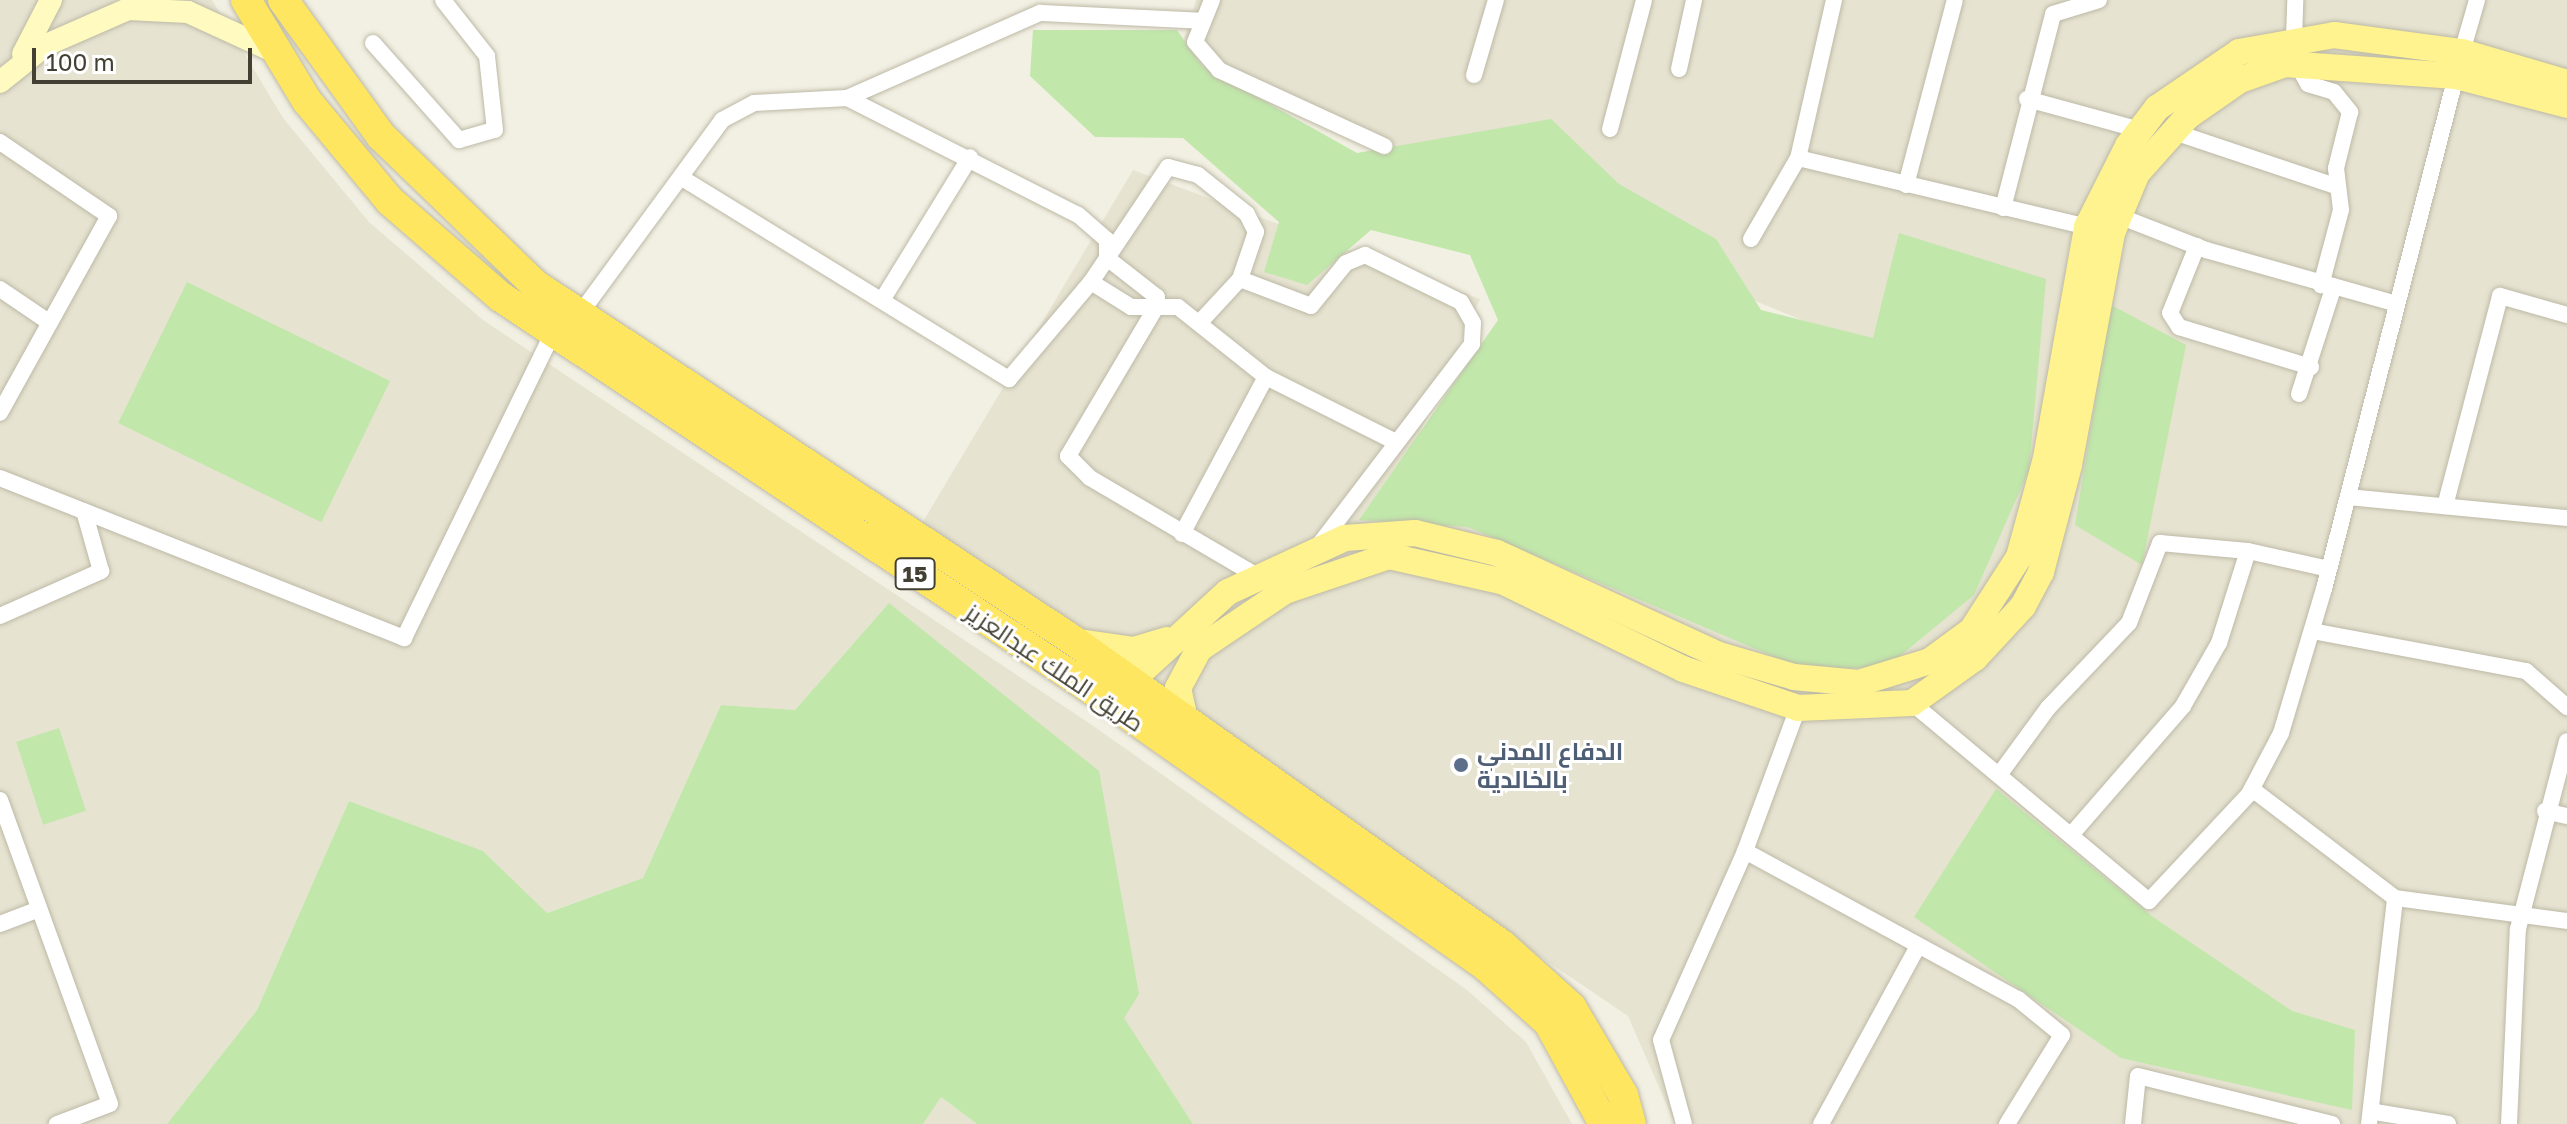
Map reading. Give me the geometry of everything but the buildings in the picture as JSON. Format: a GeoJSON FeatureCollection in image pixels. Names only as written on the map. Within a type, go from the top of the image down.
{"type":"FeatureCollection","features":[{"type":"Feature","properties":{"kind":"highway","name":"طريق الملك عبدالعزيز"},"geometry":{"type":"LineString","coordinates":[[246,0],[279,55],[390,201],[566,323],[1128,699],[1486,966],[1549,1023],[1604,1124]]}},
{"type":"Feature","properties":{"kind":"highway","name":"طريق الملك عبدالعزيز"},"geometry":{"type":"LineString","coordinates":[[283,0],[332,74],[432,193],[566,323],[1074,641],[1128,699],[1187,728],[1502,945],[1571,1007],[1623,1095],[1631,1124]]}},
{"type":"Feature","properties":{"kind":"main road"},"geometry":{"type":"LineString","coordinates":[[1074,641],[1134,650],[1186,644],[1285,591],[1389,556],[1504,582],[1683,669],[1798,708],[1912,703],[1975,658],[2023,606],[2056,526],[2087,227],[2140,130],[2157,108],[2228,58],[2294,38],[2373,36],[2459,64],[2567,105]]}},
{"type":"Feature","properties":{"kind":"main road"},"geometry":{"type":"LineString","coordinates":[[1128,699],[1259,577],[1345,538],[1442,536],[1552,576],[1719,655],[1809,680],[1871,681],[1930,661],[1972,630],[1999,597],[2033,512],[2067,405],[2119,216],[2137,173],[2174,132],[2240,80],[2297,64],[2459,64],[2567,83]]}},
{"type":"Feature","properties":{"kind":"main road"},"geometry":{"type":"LineString","coordinates":[[1186,644],[1178,688],[1187,728]]}},
{"type":"Feature","properties":{"kind":"street"},"geometry":{"type":"LineString","coordinates":[[4,78],[40,32],[51,0]]}},
{"type":"Feature","properties":{"kind":"street"},"geometry":{"type":"LineString","coordinates":[[373,43],[459,140],[495,130],[487,56],[443,0]]}},
{"type":"Feature","properties":{"kind":"street"},"geometry":{"type":"LineString","coordinates":[[1212,0],[1195,42],[1219,70],[1384,146]]}},
{"type":"Feature","properties":{"kind":"street"},"geometry":{"type":"LineString","coordinates":[[1474,75],[1494,0]]}},
{"type":"Feature","properties":{"kind":"street"},"geometry":{"type":"LineString","coordinates":[[1610,129],[1644,0]]}},
{"type":"Feature","properties":{"kind":"street"},"geometry":{"type":"LineString","coordinates":[[1679,69],[1694,0]]}},
{"type":"Feature","properties":{"kind":"street"},"geometry":{"type":"LineString","coordinates":[[1751,239],[1798,158],[1834,0]]}},
{"type":"Feature","properties":{"kind":"street"},"geometry":{"type":"LineString","coordinates":[[1906,185],[1955,0]]}},
{"type":"Feature","properties":{"kind":"street"},"geometry":{"type":"LineString","coordinates":[[2003,208],[2027,99],[2053,14],[2099,0]]}},
{"type":"Feature","properties":{"kind":"street"},"geometry":{"type":"LineString","coordinates":[[2294,38],[2295,0]]}},
{"type":"Feature","properties":{"kind":"street"},"geometry":{"type":"LineString","coordinates":[[1912,703],[2149,901],[2252,789],[2281,733],[2312,631],[2477,0]]}},
{"type":"Feature","properties":{"kind":"street"},"geometry":{"type":"LineString","coordinates":[[4,78],[95,19],[160,7],[224,23],[279,55]]}},
{"type":"Feature","properties":{"kind":"street"},"geometry":{"type":"LineString","coordinates":[[0,478],[404,638],[566,323],[682,178],[722,120],[754,103],[847,98],[1040,13],[1203,21]]}},
{"type":"Feature","properties":{"kind":"street"},"geometry":{"type":"LineString","coordinates":[[2297,64],[2308,84],[2334,92],[2350,112],[2335,186],[2341,210],[2311,367],[2299,394]]}},
{"type":"Feature","properties":{"kind":"street"},"geometry":{"type":"LineString","coordinates":[[847,98],[970,157],[1078,215],[1107,240],[1107,258]]}},
{"type":"Feature","properties":{"kind":"street"},"geometry":{"type":"LineString","coordinates":[[2027,99],[2140,130]]}},
{"type":"Feature","properties":{"kind":"street"},"geometry":{"type":"LineString","coordinates":[[2174,132],[2335,186]]}},
{"type":"Feature","properties":{"kind":"street"},"geometry":{"type":"LineString","coordinates":[[0,142],[109,216],[0,413]]}},
{"type":"Feature","properties":{"kind":"street"},"geometry":{"type":"LineString","coordinates":[[884,297],[970,157]]}},
{"type":"Feature","properties":{"kind":"street"},"geometry":{"type":"LineString","coordinates":[[1798,158],[2087,227]]}},
{"type":"Feature","properties":{"kind":"street"},"geometry":{"type":"LineString","coordinates":[[682,178],[884,297],[1009,379],[1091,282],[1154,183],[1177,165],[1247,214],[1256,232],[1240,279],[1202,320]]}},
{"type":"Feature","properties":{"kind":"street"},"geometry":{"type":"LineString","coordinates":[[2119,216],[2197,246],[2327,287],[2397,304]]}},
{"type":"Feature","properties":{"kind":"street"},"geometry":{"type":"LineString","coordinates":[[2197,246],[2170,313],[2179,327],[2311,367]]}},
{"type":"Feature","properties":{"kind":"street"},"geometry":{"type":"LineString","coordinates":[[1240,279],[1311,306],[1346,263],[1365,255],[1461,302],[1473,323],[1472,344],[1315,550]]}},
{"type":"Feature","properties":{"kind":"street"},"geometry":{"type":"LineString","coordinates":[[1107,258],[1157,297],[1155,309],[1068,456],[1090,478],[1259,577]]}},
{"type":"Feature","properties":{"kind":"street"},"geometry":{"type":"LineString","coordinates":[[1091,282],[1131,307],[1178,307],[1202,320],[1266,377],[1396,442]]}},
{"type":"Feature","properties":{"kind":"street"},"geometry":{"type":"LineString","coordinates":[[0,289],[50,323]]}},
{"type":"Feature","properties":{"kind":"street"},"geometry":{"type":"LineString","coordinates":[[2445,506],[2500,296],[2567,315]]}},
{"type":"Feature","properties":{"kind":"street"},"geometry":{"type":"LineString","coordinates":[[1182,534],[1266,377]]}},
{"type":"Feature","properties":{"kind":"street"},"geometry":{"type":"LineString","coordinates":[[2348,497],[2567,518]]}},
{"type":"Feature","properties":{"kind":"street"},"geometry":{"type":"LineString","coordinates":[[0,616],[101,571],[84,511]]}},
{"type":"Feature","properties":{"kind":"street"},"geometry":{"type":"LineString","coordinates":[[1999,775],[2048,708],[2129,623],[2160,543],[2248,551],[2329,569]]}},
{"type":"Feature","properties":{"kind":"street"},"geometry":{"type":"LineString","coordinates":[[2071,835],[2183,706],[2219,643],[2248,551]]}},
{"type":"Feature","properties":{"kind":"street"},"geometry":{"type":"LineString","coordinates":[[2312,631],[2526,671],[2567,707]]}},
{"type":"Feature","properties":{"kind":"street"},"geometry":{"type":"LineString","coordinates":[[1684,1124],[1661,1040],[1745,851],[1798,708]]}},
{"type":"Feature","properties":{"kind":"street"},"geometry":{"type":"LineString","coordinates":[[2509,1124],[2521,912],[2545,811],[2567,741]]}},
{"type":"Feature","properties":{"kind":"street"},"geometry":{"type":"LineString","coordinates":[[2252,789],[2395,898],[2521,912],[2567,921]]}},
{"type":"Feature","properties":{"kind":"street"},"geometry":{"type":"LineString","coordinates":[[0,800],[110,1104],[57,1124]]}},
{"type":"Feature","properties":{"kind":"street"},"geometry":{"type":"LineString","coordinates":[[2545,811],[2567,816]]}},
{"type":"Feature","properties":{"kind":"street"},"geometry":{"type":"LineString","coordinates":[[1745,851],[2018,999],[2062,1035],[2007,1124]]}},
{"type":"Feature","properties":{"kind":"street"},"geometry":{"type":"LineString","coordinates":[[2395,898],[2372,1118],[2448,1124]]}},
{"type":"Feature","properties":{"kind":"street"},"geometry":{"type":"LineString","coordinates":[[0,924],[39,909]]}},
{"type":"Feature","properties":{"kind":"street"},"geometry":{"type":"LineString","coordinates":[[1821,1124],[1918,946]]}},
{"type":"Feature","properties":{"kind":"street"},"geometry":{"type":"LineString","coordinates":[[2133,1124],[2138,1076],[2332,1124]]}},
{"type":"Feature","properties":{"kind":"shaded area"},"geometry":{"type":"Polygon","coordinates":[[[0,0],[212,0],[283,118],[369,222],[483,320],[1092,725],[1467,990],[1526,1042],[1572,1124],[1193,1124],[1123,1018],[889,603],[795,710],[721,705],[643,878],[546,913],[483,851],[349,801],[257,1010],[167,1124],[0,1124],[0,0]]]}},
{"type":"Feature","properties":{"kind":"shaded area"},"geometry":{"type":"Polygon","coordinates":[[[1196,0],[2567,0],[2567,1124],[1675,1124],[1628,1016],[915,535],[1133,170],[1480,299],[1392,495],[1970,388],[1176,66],[1196,0]]]}},
{"type":"Feature","properties":{"kind":"shaded area"},"geometry":{"type":"Polygon","coordinates":[[[940,1096],[977,1124],[923,1124],[940,1096]]]}},
{"type":"Feature","properties":{"kind":"green space"},"geometry":{"type":"Polygon","coordinates":[[[1033,30],[1177,30],[1202,66],[1357,153],[1551,119],[1619,184],[1716,239],[1761,310],[1873,338],[1899,233],[2046,279],[2029,470],[1974,595],[1889,665],[1810,672],[1468,527],[1359,520],[1498,320],[1470,255],[1371,230],[1307,285],[1264,272],[1279,222],[1183,138],[1095,137],[1030,76],[1033,30]]]}},
{"type":"Feature","properties":{"kind":"green space"},"geometry":{"type":"Polygon","coordinates":[[[187,282],[390,381],[321,522],[118,423],[187,282]]]}},
{"type":"Feature","properties":{"kind":"green space"},"geometry":{"type":"Polygon","coordinates":[[[2111,305],[2186,345],[2142,565],[2075,525],[2111,305]]]}},
{"type":"Feature","properties":{"kind":"green space"},"geometry":{"type":"Polygon","coordinates":[[[889,603],[1099,771],[1139,994],[1124,1018],[1193,1124],[977,1124],[941,1097],[923,1124],[167,1124],[257,1010],[349,801],[483,851],[547,913],[643,878],[721,705],[795,710],[889,603]]]}},
{"type":"Feature","properties":{"kind":"green space"},"geometry":{"type":"Polygon","coordinates":[[[59,728],[86,811],[43,825],[16,742],[59,728]]]}},
{"type":"Feature","properties":{"kind":"green space"},"geometry":{"type":"Polygon","coordinates":[[[1996,789],[2153,917],[2292,1011],[2355,1030],[2352,1110],[2121,1058],[1914,917],[1996,789]]]}},
{"type":"Feature","properties":{"kind":"place","name":"الدفاع المدني بالخالدية"},"geometry":{"type":"Point","coordinates":[1461,765]}}]}
